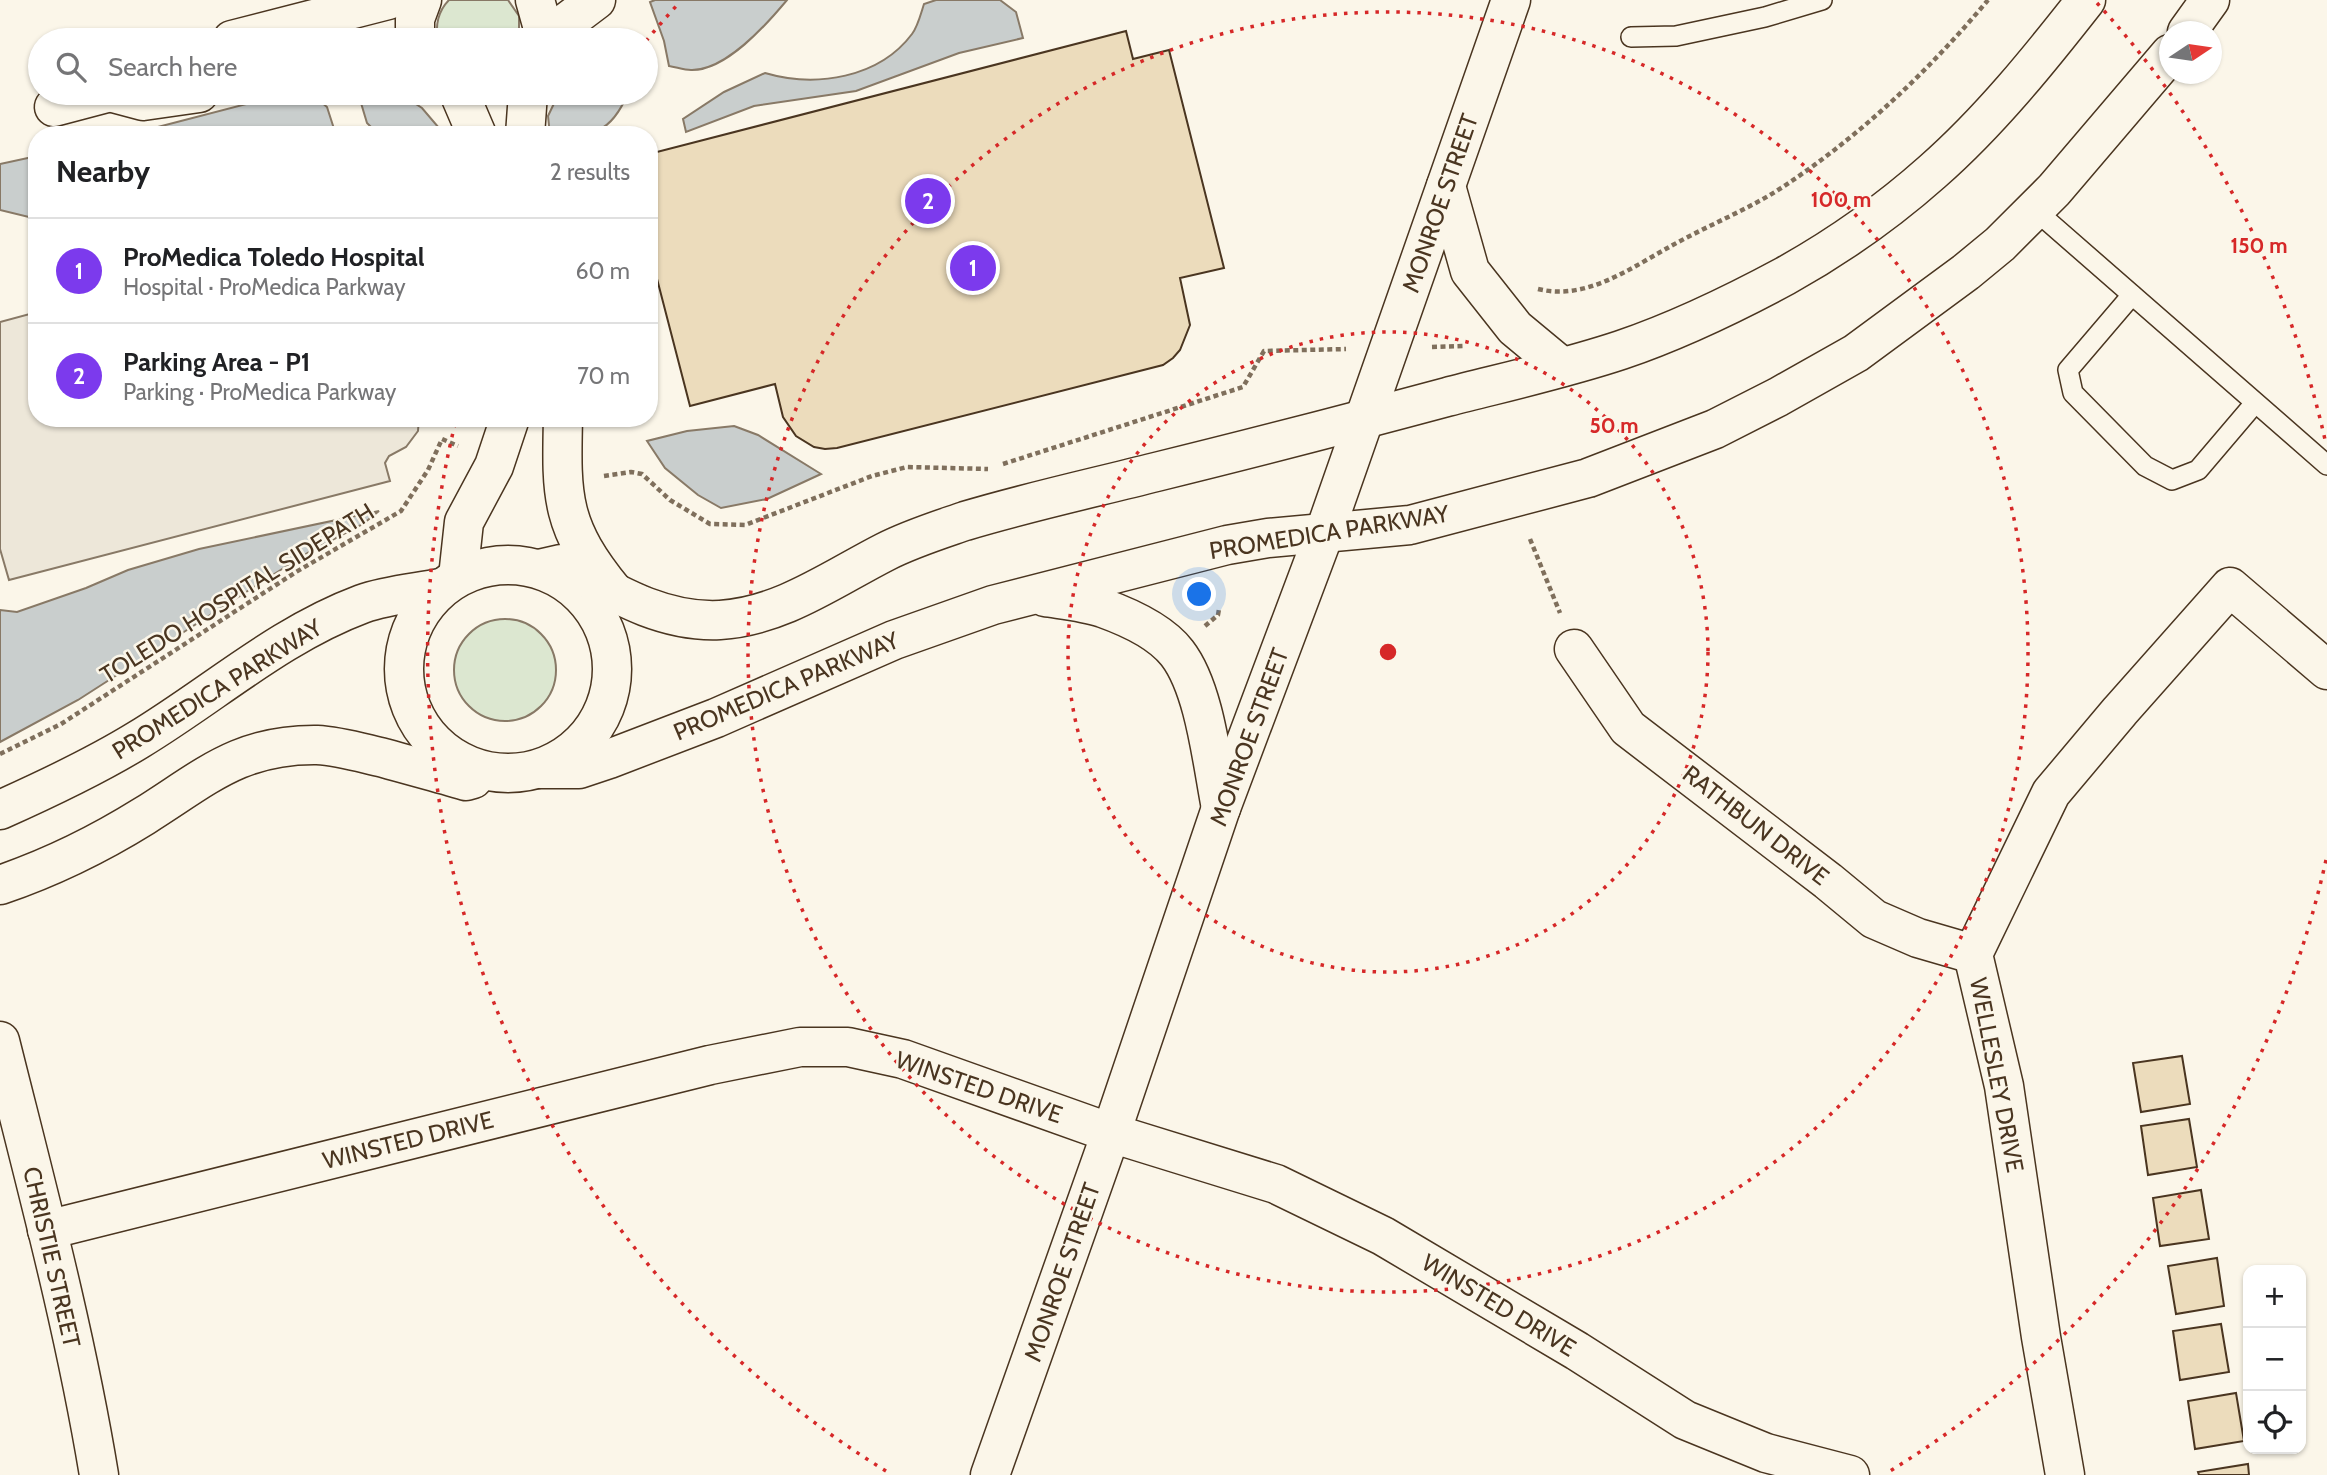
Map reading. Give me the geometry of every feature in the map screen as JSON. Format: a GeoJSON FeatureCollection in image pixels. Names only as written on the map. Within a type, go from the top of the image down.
{"type":"FeatureCollection","features":[{"type":"Feature","properties":{"kind":"street"},"geometry":{"type":"LineString","coordinates":[[279,28],[388,0]]}},
{"type":"Feature","properties":{"kind":"street"},"geometry":{"type":"LineString","coordinates":[[415,28],[415,19],[422,0]]}},
{"type":"Feature","properties":{"kind":"street"},"geometry":{"type":"LineString","coordinates":[[536,0],[542,28]]}},
{"type":"Feature","properties":{"kind":"street"},"geometry":{"type":"LineString","coordinates":[[559,28],[596,0]]}},
{"type":"Feature","properties":{"kind":"street","name":"MONROE STREET"},"geometry":{"type":"LineString","coordinates":[[990,1475],[1221,808],[1324,534],[1511,0]]}},
{"type":"Feature","properties":{"kind":"street"},"geometry":{"type":"LineString","coordinates":[[539,569],[561,564],[657,612],[677,617],[721,620],[745,616],[810,594],[891,549],[992,513],[1364,419],[1620,350],[1710,313],[1787,274],[1849,237],[1904,195],[1956,149],[2086,0]]}},
{"type":"Feature","properties":{"kind":"street"},"geometry":{"type":"LineString","coordinates":[[2195,21],[2210,0]]}},
{"type":"Feature","properties":{"kind":"street","name":"PROMEDICA PARKWAY"},"geometry":{"type":"LineString","coordinates":[[540,769],[579,769],[609,759],[716,718],[894,640],[1032,594],[1227,545],[1268,538],[1410,525],[1556,488],[1622,467],[1715,429],[1856,353],[1966,272],[2000,244],[2054,190],[2159,66]]}},
{"type":"Feature","properties":{"kind":"street"},"geometry":{"type":"LineString","coordinates":[[54,107],[62,105]]}},
{"type":"Feature","properties":{"kind":"street"},"geometry":{"type":"LineString","coordinates":[[463,105],[473,126]]}},
{"type":"Feature","properties":{"kind":"street"},"geometry":{"type":"LineString","coordinates":[[526,126],[527,105]]}},
{"type":"Feature","properties":{"kind":"street"},"geometry":{"type":"LineString","coordinates":[[1446,186],[1470,271],[1515,328],[1562,367]]}},
{"type":"Feature","properties":{"kind":"street"},"geometry":{"type":"LineString","coordinates":[[449,583],[464,522],[494,466],[507,427]]}},
{"type":"Feature","properties":{"kind":"street"},"geometry":{"type":"LineString","coordinates":[[563,427],[562,472],[566,511],[584,553],[614,592]]}},
{"type":"Feature","properties":{"kind":"street"},"geometry":{"type":"LineString","coordinates":[[498,565],[539,569],[574,588],[600,620],[610,649],[612,679],[608,699],[589,734],[575,749],[558,761],[540,769],[516,773],[491,772],[463,763],[438,746],[425,732],[414,715],[408,696],[404,657],[416,619],[449,583],[477,569],[498,565]]}},
{"type":"Feature","properties":{"kind":"street","name":"PROMEDICA PARKWAY"},"geometry":{"type":"LineString","coordinates":[[0,810],[69,778],[138,740],[301,632],[364,603],[449,583]]}},
{"type":"Feature","properties":{"kind":"street","name":"WELLESLEY DRIVE"},"geometry":{"type":"LineString","coordinates":[[2065,1475],[2041,1336],[2004,1086],[1973,954],[2051,793],[2230,587],[2327,670]]}},
{"type":"Feature","properties":{"kind":"street"},"geometry":{"type":"LineString","coordinates":[[1032,594],[1102,608],[1153,631],[1176,652],[1190,676],[1202,715],[1221,808]]}},
{"type":"Feature","properties":{"kind":"street","name":"RATHBUN DRIVE"},"geometry":{"type":"LineString","coordinates":[[1574,649],[1628,727],[1874,919],[1918,938],[1973,954]]}},
{"type":"Feature","properties":{"kind":"street"},"geometry":{"type":"LineString","coordinates":[[0,885],[108,837],[214,769],[256,752],[319,745],[362,753],[466,781],[491,772]]}},
{"type":"Feature","properties":{"kind":"street","name":"CHRISTIE STREET"},"geometry":{"type":"LineString","coordinates":[[0,1041],[89,1414],[99,1475]]}},
{"type":"Feature","properties":{"kind":"street","name":"WINSTED DRIVE"},"geometry":{"type":"LineString","coordinates":[[47,1230],[710,1065],[800,1047],[848,1047],[903,1059],[1111,1132],[1276,1184],[1382,1236],[1577,1351],[1685,1420],[1766,1453],[1850,1475]]}},
{"type":"Feature","properties":{"kind":"lane"},"geometry":{"type":"LineString","coordinates":[[1631,37],[1676,36],[1766,17],[1822,0]]}},
{"type":"Feature","properties":{"kind":"lane"},"geometry":{"type":"LineString","coordinates":[[2035,209],[2327,465]]}},
{"type":"Feature","properties":{"kind":"lane"},"geometry":{"type":"LineString","coordinates":[[2132,295],[2068,370],[2073,393],[2145,466],[2172,480],[2199,470],[2255,403]]}},
{"type":"Feature","properties":{"kind":"path"},"geometry":{"type":"LineString","coordinates":[[1535,289],[1574,292],[1608,280],[1773,193],[1832,152],[1920,75],[1988,0]]}},
{"type":"Feature","properties":{"kind":"path"},"geometry":{"type":"LineString","coordinates":[[1452,346],[1464,346]]}},
{"type":"Feature","properties":{"kind":"path"},"geometry":{"type":"LineString","coordinates":[[594,478],[631,472],[642,474],[670,500],[710,524],[746,525],[872,476],[907,467],[987,469],[1243,387],[1264,351],[1288,350]]}},
{"type":"Feature","properties":{"kind":"path","name":"TOLEDO HOSPITAL SIDEPATH"},"geometry":{"type":"LineString","coordinates":[[0,754],[61,724],[296,572],[401,511],[428,470],[442,439],[462,447]]}},
{"type":"Feature","properties":{"kind":"path"},"geometry":{"type":"LineString","coordinates":[[1530,539],[1574,649]]}},
{"type":"Feature","properties":{"kind":"path"},"geometry":{"type":"LineString","coordinates":[[1219,609],[1218,615],[1224,618]]}},
{"type":"Feature","properties":{"kind":"green space"},"geometry":{"type":"Polygon","coordinates":[[[449,0],[508,0],[519,16],[519,28],[437,28],[442,9],[449,0]]]}},
{"type":"Feature","properties":{"kind":"green space"},"geometry":{"type":"Polygon","coordinates":[[[505,619],[525,623],[541,634],[552,650],[556,670],[552,690],[541,706],[525,717],[505,721],[485,717],[469,706],[458,690],[454,670],[458,650],[469,634],[485,623],[505,619]]]}},
{"type":"Feature","properties":{"kind":"shaded area"},"geometry":{"type":"Polygon","coordinates":[[[787,0],[757,33],[731,55],[718,63],[691,70],[669,66],[664,41],[650,2],[787,0]]]}},
{"type":"Feature","properties":{"kind":"shaded area"},"geometry":{"type":"Polygon","coordinates":[[[936,0],[1000,0],[1016,12],[1023,38],[959,53],[856,91],[754,106],[686,132],[683,119],[724,92],[765,73],[825,79],[864,70],[882,61],[912,34],[924,4],[936,0]]]}},
{"type":"Feature","properties":{"kind":"shaded area"},"geometry":{"type":"Polygon","coordinates":[[[242,105],[325,105],[333,126],[162,126],[242,105]]]}},
{"type":"Feature","properties":{"kind":"shaded area"},"geometry":{"type":"Polygon","coordinates":[[[362,105],[417,105],[437,126],[370,126],[362,105]]]}},
{"type":"Feature","properties":{"kind":"shaded area"},"geometry":{"type":"Polygon","coordinates":[[[553,105],[622,105],[614,118],[604,126],[549,126],[548,116],[553,105]]]}},
{"type":"Feature","properties":{"kind":"shaded area"},"geometry":{"type":"Polygon","coordinates":[[[28,158],[28,217],[0,210],[0,164],[28,158]]]}},
{"type":"Feature","properties":{"kind":"shaded area"},"geometry":{"type":"Polygon","coordinates":[[[28,314],[28,427],[418,427],[418,431],[406,447],[389,456],[385,463],[390,481],[9,580],[0,549],[0,322],[28,314]]]}},
{"type":"Feature","properties":{"kind":"shaded area"},"geometry":{"type":"Polygon","coordinates":[[[734,426],[758,435],[821,474],[767,499],[721,508],[698,495],[665,468],[647,441],[687,431],[734,426]]]}},
{"type":"Feature","properties":{"kind":"shaded area"},"geometry":{"type":"Polygon","coordinates":[[[379,511],[363,524],[309,552],[78,700],[0,742],[0,610],[17,612],[128,570],[199,549],[379,511]]]}},
{"type":"Feature","properties":{"kind":"building"},"geometry":{"type":"Polygon","coordinates":[[[1126,31],[1133,59],[1169,50],[1224,268],[1180,278],[1190,325],[1180,350],[1163,365],[837,448],[814,447],[796,436],[783,417],[775,384],[690,406],[658,283],[658,152],[1126,31]]]}},
{"type":"Feature","properties":{"kind":"building"},"geometry":{"type":"Polygon","coordinates":[[[2182,1056],[2190,1104],[2141,1112],[2133,1063],[2182,1056]]]}},
{"type":"Feature","properties":{"kind":"building"},"geometry":{"type":"Polygon","coordinates":[[[2189,1119],[2197,1167],[2148,1175],[2141,1126],[2189,1119]]]}},
{"type":"Feature","properties":{"kind":"building"},"geometry":{"type":"Polygon","coordinates":[[[2201,1190],[2209,1239],[2160,1246],[2153,1198],[2201,1190]]]}},
{"type":"Feature","properties":{"kind":"building"},"geometry":{"type":"Polygon","coordinates":[[[2217,1258],[2224,1306],[2176,1314],[2168,1266],[2217,1258]]]}},
{"type":"Feature","properties":{"kind":"building"},"geometry":{"type":"Polygon","coordinates":[[[2221,1324],[2229,1372],[2180,1380],[2173,1331],[2221,1324]]]}},
{"type":"Feature","properties":{"kind":"building"},"geometry":{"type":"Polygon","coordinates":[[[2236,1393],[2243,1441],[2195,1449],[2188,1401],[2236,1393]]]}},
{"type":"Feature","properties":{"kind":"building"},"geometry":{"type":"Polygon","coordinates":[[[2248,1464],[2249,1475],[2199,1475],[2198,1472],[2248,1464]]]}},
{"type":"Feature","properties":{"kind":"place","name":"Parking Area - P1"},"geometry":{"type":"Point","coordinates":[928,201]}},
{"type":"Feature","properties":{"kind":"place","name":"ProMedica Toledo Hospital"},"geometry":{"type":"Point","coordinates":[973,268]}}]}
